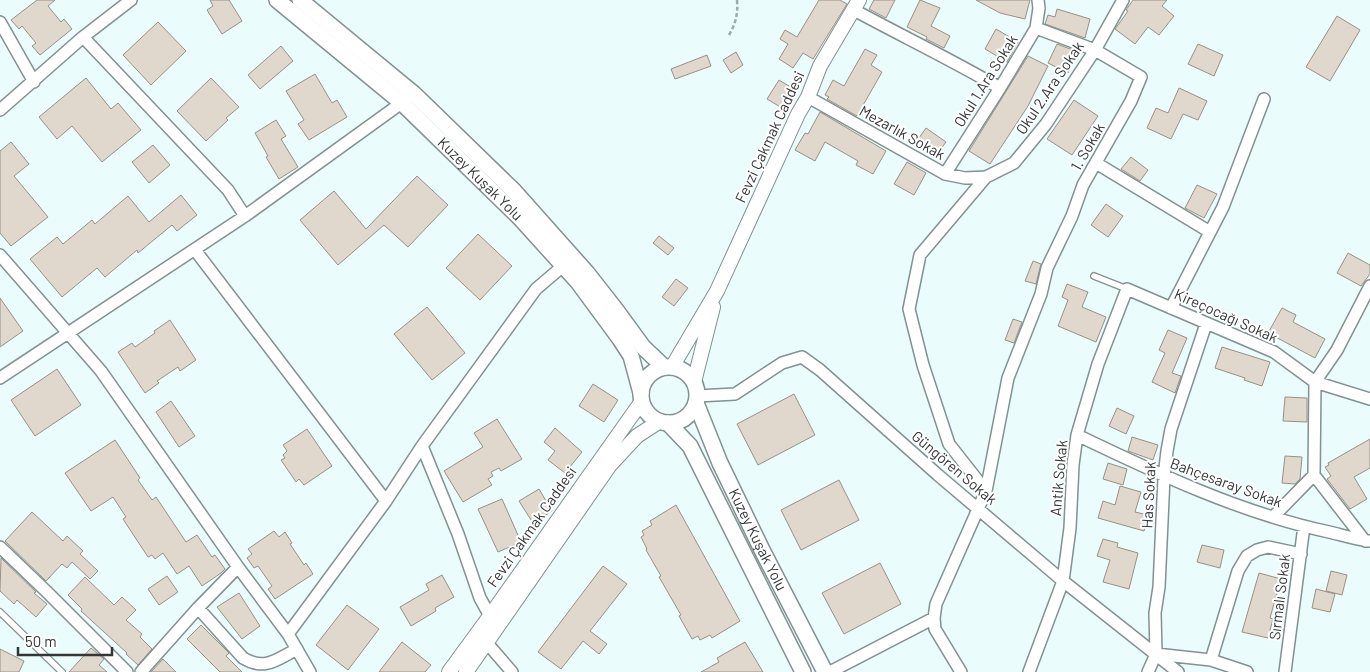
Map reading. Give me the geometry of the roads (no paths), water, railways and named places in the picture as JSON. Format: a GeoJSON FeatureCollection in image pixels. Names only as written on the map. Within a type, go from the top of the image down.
{"type":"FeatureCollection","features":[{"type":"Feature","properties":{"kind":"main road","name":"Kuzey Kuşak Yolu"},"geometry":{"type":"LineString","coordinates":[[276,0],[408,98],[520,218],[578,282],[631,356],[642,397]]}},
{"type":"Feature","properties":{"kind":"main road","name":"Kuzey Kuşak Yolu"},"geometry":{"type":"LineString","coordinates":[[300,0],[514,191],[587,274],[643,347],[668,367]]}},
{"type":"Feature","properties":{"kind":"main road"},"geometry":{"type":"LineString","coordinates":[[668,367],[685,371],[696,394],[690,414],[680,420],[664,422],[652,416],[646,410],[642,397],[644,384],[648,376],[656,370],[668,367]]}},
{"type":"Feature","properties":{"kind":"main road","name":"Kuzey Kuşak Yolu"},"geometry":{"type":"LineString","coordinates":[[696,394],[720,463],[762,550],[825,672]]}},
{"type":"Feature","properties":{"kind":"main road","name":"Kuzey Kuşak Yolu"},"geometry":{"type":"LineString","coordinates":[[664,422],[690,446],[803,672]]}},
{"type":"Feature","properties":{"kind":"street"},"geometry":{"type":"LineString","coordinates":[[0,110],[130,0]]}},
{"type":"Feature","properties":{"kind":"street","name":"Okul 1.Ara Sokak"},"geometry":{"type":"LineString","coordinates":[[945,174],[1036,28],[1039,8],[1038,0]]}},
{"type":"Feature","properties":{"kind":"street","name":"Okul 2.Ara Sokak"},"geometry":{"type":"LineString","coordinates":[[986,177],[1014,164],[1028,148],[1046,124],[1094,50],[1122,0]]}},
{"type":"Feature","properties":{"kind":"street"},"geometry":{"type":"LineString","coordinates":[[856,5],[906,38],[954,61],[1000,88]]}},
{"type":"Feature","properties":{"kind":"street","name":"Fevzi Çakmak Caddesi"},"geometry":{"type":"LineString","coordinates":[[717,291],[798,114],[808,98],[820,66],[856,5]]}},
{"type":"Feature","properties":{"kind":"street"},"geometry":{"type":"LineString","coordinates":[[0,22],[34,82]]}},
{"type":"Feature","properties":{"kind":"street"},"geometry":{"type":"LineString","coordinates":[[1036,28],[1094,50]]}},
{"type":"Feature","properties":{"kind":"street"},"geometry":{"type":"LineString","coordinates":[[84,37],[228,190],[245,216]]}},
{"type":"Feature","properties":{"kind":"street","name":"1. Sokak"},"geometry":{"type":"LineString","coordinates":[[934,618],[936,604],[986,491],[1008,378],[1041,294],[1048,268],[1065,233],[1083,185],[1131,101],[1141,77],[1094,50]]}},
{"type":"Feature","properties":{"kind":"street"},"geometry":{"type":"LineString","coordinates":[[0,378],[245,216],[408,98]]}},
{"type":"Feature","properties":{"kind":"street","name":"Mezarlık Sokak"},"geometry":{"type":"LineString","coordinates":[[808,98],[945,174],[965,178],[986,177]]}},
{"type":"Feature","properties":{"kind":"street"},"geometry":{"type":"LineString","coordinates":[[1171,308],[1210,232],[1234,179],[1264,100]]}},
{"type":"Feature","properties":{"kind":"street"},"geometry":{"type":"LineString","coordinates":[[1096,163],[1210,232]]}},
{"type":"Feature","properties":{"kind":"street"},"geometry":{"type":"LineString","coordinates":[[986,177],[920,255],[910,309],[923,365],[949,444],[986,491]]}},
{"type":"Feature","properties":{"kind":"street"},"geometry":{"type":"LineString","coordinates":[[195,250],[386,501]]}},
{"type":"Feature","properties":{"kind":"street"},"geometry":{"type":"LineString","coordinates":[[0,254],[101,371],[238,567],[288,634],[310,672]]}},
{"type":"Feature","properties":{"kind":"street"},"geometry":{"type":"LineString","coordinates":[[288,634],[386,501],[422,446],[536,289],[563,266]]}},
{"type":"Feature","properties":{"kind":"street"},"geometry":{"type":"LineString","coordinates":[[1368,541],[1314,475],[1315,382],[1337,350],[1370,286]]}},
{"type":"Feature","properties":{"kind":"street","name":"Kireçocağı Sokak"},"geometry":{"type":"LineString","coordinates":[[1127,289],[1274,352],[1315,382],[1370,400]]}},
{"type":"Feature","properties":{"kind":"street","name":"Antik Sokak"},"geometry":{"type":"LineString","coordinates":[[1030,672],[1063,581],[1070,528],[1077,435],[1098,364],[1127,289]]}},
{"type":"Feature","properties":{"kind":"street"},"geometry":{"type":"LineString","coordinates":[[668,367],[717,291]]}},
{"type":"Feature","properties":{"kind":"street"},"geometry":{"type":"LineString","coordinates":[[696,394],[717,291]]}},
{"type":"Feature","properties":{"kind":"street","name":"Has Sokak"},"geometry":{"type":"LineString","coordinates":[[1148,672],[1156,654],[1155,613],[1159,587],[1164,477],[1171,430],[1206,324]]}},
{"type":"Feature","properties":{"kind":"street","name":"Güngören Sokak"},"geometry":{"type":"LineString","coordinates":[[696,394],[735,394],[776,366],[802,357],[820,370],[890,433],[1063,581],[1178,672]]}},
{"type":"Feature","properties":{"kind":"street","name":"Fevzi Çakmak Caddesi"},"geometry":{"type":"LineString","coordinates":[[449,672],[642,397]]}},
{"type":"Feature","properties":{"kind":"street"},"geometry":{"type":"LineString","coordinates":[[466,672],[616,457],[637,436],[664,422]]}},
{"type":"Feature","properties":{"kind":"street","name":"Bahçesaray Sokak"},"geometry":{"type":"LineString","coordinates":[[1077,435],[1164,477],[1273,517],[1368,541]]}},
{"type":"Feature","properties":{"kind":"street"},"geometry":{"type":"LineString","coordinates":[[422,446],[458,534],[480,598],[490,616]]}},
{"type":"Feature","properties":{"kind":"street"},"geometry":{"type":"LineString","coordinates":[[1273,517],[1314,475]]}},
{"type":"Feature","properties":{"kind":"street","name":"Sırmalı Sokak"},"geometry":{"type":"LineString","coordinates":[[1285,672],[1304,526]]}},
{"type":"Feature","properties":{"kind":"street"},"geometry":{"type":"LineString","coordinates":[[0,547],[127,672]]}},
{"type":"Feature","properties":{"kind":"street"},"geometry":{"type":"LineString","coordinates":[[1211,660],[1238,571],[1247,556],[1257,550],[1268,547],[1301,554]]}},
{"type":"Feature","properties":{"kind":"street"},"geometry":{"type":"LineString","coordinates":[[141,672],[198,608],[238,567]]}},
{"type":"Feature","properties":{"kind":"street"},"geometry":{"type":"LineString","coordinates":[[198,608],[243,658],[251,662],[261,666],[296,649]]}},
{"type":"Feature","properties":{"kind":"street"},"geometry":{"type":"LineString","coordinates":[[830,672],[934,618],[936,629],[961,672]]}},
{"type":"Feature","properties":{"kind":"street"},"geometry":{"type":"LineString","coordinates":[[487,643],[512,672]]}},
{"type":"Feature","properties":{"kind":"street"},"geometry":{"type":"LineString","coordinates":[[1156,654],[1211,660],[1247,672]]}},
{"type":"Feature","properties":{"kind":"lane","name":"Kireçocağı Sokak"},"geometry":{"type":"LineString","coordinates":[[1094,276],[1127,289]]}},
{"type":"Feature","properties":{"kind":"lane"},"geometry":{"type":"LineString","coordinates":[[0,612],[62,672]]}}]}
